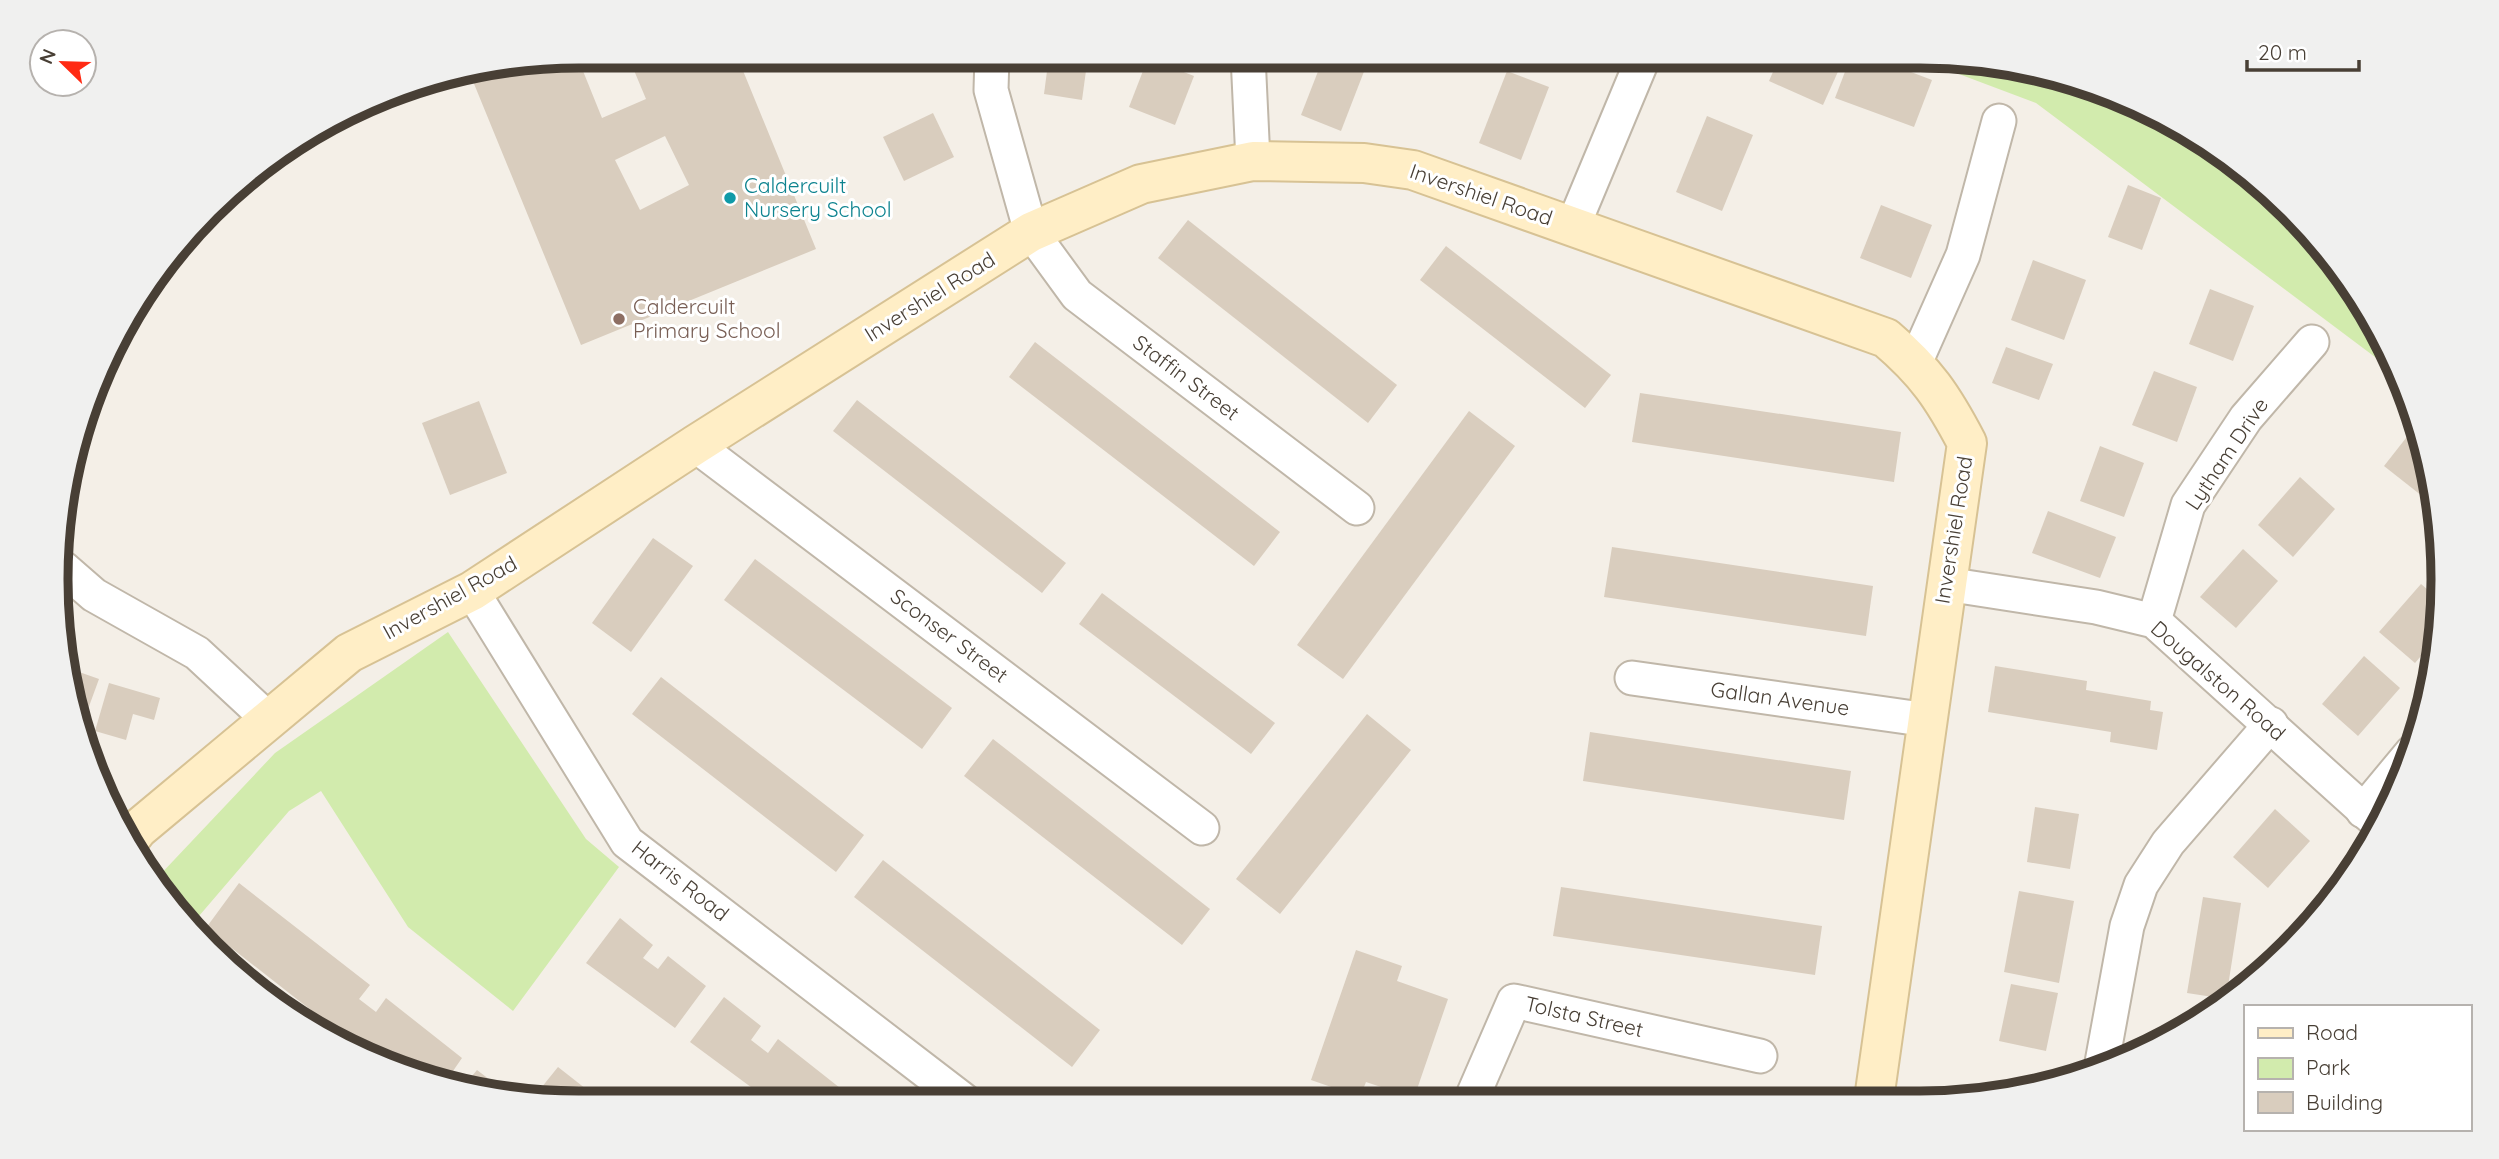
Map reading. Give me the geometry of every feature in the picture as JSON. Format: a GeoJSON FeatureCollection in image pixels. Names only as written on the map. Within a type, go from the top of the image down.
{"type":"FeatureCollection","features":[{"type":"Feature","properties":{"kind":"street"},"geometry":{"type":"LineString","coordinates":[[992,68],[991,90],[1031,232]]}},
{"type":"Feature","properties":{"kind":"street"},"geometry":{"type":"LineString","coordinates":[[1249,68],[1253,161]]}},
{"type":"Feature","properties":{"kind":"street"},"geometry":{"type":"LineString","coordinates":[[1573,226],[1639,68]]}},
{"type":"Feature","properties":{"kind":"street"},"geometry":{"type":"LineString","coordinates":[[1915,363],[1963,255],[1999,121]]}},
{"type":"Feature","properties":{"kind":"street","name":"Invershiel Road"},"geometry":{"type":"LineString","coordinates":[[135,832],[349,653],[472,591],[695,445],[1031,232],[1141,184],[1253,161],[1364,163],[1413,170],[1886,338],[1915,363],[1946,403],[1967,443],[1875,1091]]}},
{"type":"Feature","properties":{"kind":"street","name":"Staffin Street"},"geometry":{"type":"LineString","coordinates":[[1031,232],[1077,295],[1357,508]]}},
{"type":"Feature","properties":{"kind":"street","name":"Lytham Drive"},"geometry":{"type":"LineString","coordinates":[[2154,621],[2188,505],[2246,418],[2312,342]]}},
{"type":"Feature","properties":{"kind":"street","name":"Sconser Street"},"geometry":{"type":"LineString","coordinates":[[695,445],[1202,828]]}},
{"type":"Feature","properties":{"kind":"street"},"geometry":{"type":"LineString","coordinates":[[68,573],[93,596],[197,653],[268,719]]}},
{"type":"Feature","properties":{"kind":"street","name":"Dougalston Road"},"geometry":{"type":"LineString","coordinates":[[1946,584],[2096,607],[2154,621],[2371,817]]}},
{"type":"Feature","properties":{"kind":"street","name":"Harris Road"},"geometry":{"type":"LineString","coordinates":[[472,591],[627,842],[952,1091]]}},
{"type":"Feature","properties":{"kind":"street","name":"Gallan Avenue"},"geometry":{"type":"LineString","coordinates":[[1632,678],[1928,720]]}},
{"type":"Feature","properties":{"kind":"street"},"geometry":{"type":"LineString","coordinates":[[2103,1057],[2127,926],[2141,885],[2168,843],[2271,724]]}},
{"type":"Feature","properties":{"kind":"street","name":"Tolsta Street"},"geometry":{"type":"LineString","coordinates":[[1475,1091],[1514,1001],[1760,1056]]}},
{"type":"Feature","properties":{"kind":"green space"},"geometry":{"type":"Polygon","coordinates":[[[1945,69],[2019,78],[2084,95],[2146,121],[2204,154],[2257,195],[2304,242],[2345,295],[2382,362],[2036,103],[1945,69]]]}},
{"type":"Feature","properties":{"kind":"green space"},"geometry":{"type":"Polygon","coordinates":[[[448,632],[586,839],[619,867],[513,1011],[408,927],[321,791],[289,811],[197,919],[161,874],[275,753],[448,632]]]}},
{"type":"Feature","properties":{"kind":"building","name":"Caldercuilt Nursery School"},"geometry":{"type":"Polygon","coordinates":[[[582,68],[602,118],[646,99],[633,68],[742,68],[816,249],[581,345],[472,80],[546,69],[582,68]],[[665,136],[615,160],[640,210],[689,185],[665,136]]]}},
{"type":"Feature","properties":{"kind":"building"},"geometry":{"type":"Polygon","coordinates":[[[1047,68],[1086,68],[1082,100],[1044,94],[1047,68]]]}},
{"type":"Feature","properties":{"kind":"building"},"geometry":{"type":"Polygon","coordinates":[[[1144,68],[1174,68],[1194,76],[1175,125],[1129,107],[1144,68]]]}},
{"type":"Feature","properties":{"kind":"building"},"geometry":{"type":"Polygon","coordinates":[[[1319,68],[1365,68],[1341,131],[1301,115],[1319,68]]]}},
{"type":"Feature","properties":{"kind":"building"},"geometry":{"type":"Polygon","coordinates":[[[1775,68],[1840,68],[1823,105],[1769,81],[1775,68]]]}},
{"type":"Feature","properties":{"kind":"building"},"geometry":{"type":"Polygon","coordinates":[[[1846,68],[1900,68],[1932,80],[1914,127],[1835,98],[1846,68]]]}},
{"type":"Feature","properties":{"kind":"building"},"geometry":{"type":"Polygon","coordinates":[[[1507,71],[1549,87],[1521,160],[1479,143],[1507,71]]]}},
{"type":"Feature","properties":{"kind":"building"},"geometry":{"type":"Polygon","coordinates":[[[933,113],[954,157],[904,181],[883,137],[933,113]]]}},
{"type":"Feature","properties":{"kind":"building"},"geometry":{"type":"Polygon","coordinates":[[[1707,116],[1753,135],[1722,211],[1676,192],[1707,116]]]}},
{"type":"Feature","properties":{"kind":"building"},"geometry":{"type":"Polygon","coordinates":[[[2128,185],[2161,198],[2142,250],[2108,237],[2128,185]]]}},
{"type":"Feature","properties":{"kind":"building"},"geometry":{"type":"Polygon","coordinates":[[[1881,205],[1932,225],[1911,278],[1860,258],[1881,205]]]}},
{"type":"Feature","properties":{"kind":"building"},"geometry":{"type":"Polygon","coordinates":[[[1188,220],[1397,385],[1368,423],[1158,258],[1188,220]]]}},
{"type":"Feature","properties":{"kind":"building"},"geometry":{"type":"Polygon","coordinates":[[[1446,246],[1611,375],[1585,408],[1420,280],[1446,246]]]}},
{"type":"Feature","properties":{"kind":"building"},"geometry":{"type":"Polygon","coordinates":[[[2033,260],[2086,280],[2064,340],[2011,320],[2033,260]]]}},
{"type":"Feature","properties":{"kind":"building"},"geometry":{"type":"Polygon","coordinates":[[[2210,289],[2254,306],[2233,361],[2189,344],[2210,289]]]}},
{"type":"Feature","properties":{"kind":"building"},"geometry":{"type":"Polygon","coordinates":[[[1035,342],[1280,532],[1254,566],[1009,377],[1035,342]]]}},
{"type":"Feature","properties":{"kind":"building"},"geometry":{"type":"Polygon","coordinates":[[[2006,347],[2053,364],[2039,400],[1992,383],[2006,347]]]}},
{"type":"Feature","properties":{"kind":"building"},"geometry":{"type":"Polygon","coordinates":[[[2154,371],[2197,387],[2177,442],[2132,425],[2154,371]]]}},
{"type":"Feature","properties":{"kind":"building"},"geometry":{"type":"Polygon","coordinates":[[[1640,393],[1901,432],[1894,482],[1632,442],[1640,393]]]}},
{"type":"Feature","properties":{"kind":"building"},"geometry":{"type":"Polygon","coordinates":[[[857,400],[1066,563],[1042,593],[833,431],[857,400]]]}},
{"type":"Feature","properties":{"kind":"building"},"geometry":{"type":"Polygon","coordinates":[[[479,401],[507,473],[450,495],[422,423],[479,401]]]}},
{"type":"Feature","properties":{"kind":"building"},"geometry":{"type":"Polygon","coordinates":[[[1469,411],[1515,446],[1343,679],[1297,645],[1469,411]]]}},
{"type":"Feature","properties":{"kind":"building"},"geometry":{"type":"Polygon","coordinates":[[[2409,434],[2424,497],[2384,466],[2409,434]]]}},
{"type":"Feature","properties":{"kind":"building"},"geometry":{"type":"Polygon","coordinates":[[[2100,446],[2144,463],[2124,517],[2080,501],[2100,446]]]}},
{"type":"Feature","properties":{"kind":"building"},"geometry":{"type":"Polygon","coordinates":[[[2300,477],[2335,509],[2293,557],[2258,525],[2300,477]]]}},
{"type":"Feature","properties":{"kind":"building"},"geometry":{"type":"Polygon","coordinates":[[[2048,511],[2116,537],[2100,578],[2032,553],[2048,511]]]}},
{"type":"Feature","properties":{"kind":"building"},"geometry":{"type":"Polygon","coordinates":[[[653,538],[693,566],[631,652],[592,623],[653,538]]]}},
{"type":"Feature","properties":{"kind":"building"},"geometry":{"type":"Polygon","coordinates":[[[1612,547],[1873,586],[1866,636],[1604,597],[1612,547]]]}},
{"type":"Feature","properties":{"kind":"building"},"geometry":{"type":"Polygon","coordinates":[[[2243,549],[2278,581],[2236,628],[2200,597],[2243,549]]]}},
{"type":"Feature","properties":{"kind":"building"},"geometry":{"type":"Polygon","coordinates":[[[755,559],[952,708],[922,749],[724,600],[755,559]]]}},
{"type":"Feature","properties":{"kind":"building"},"geometry":{"type":"Polygon","coordinates":[[[2421,584],[2431,592],[2425,651],[2415,663],[2379,632],[2421,584]]]}},
{"type":"Feature","properties":{"kind":"building"},"geometry":{"type":"Polygon","coordinates":[[[1102,593],[1275,723],[1251,754],[1079,624],[1102,593]]]}},
{"type":"Feature","properties":{"kind":"building"},"geometry":{"type":"Polygon","coordinates":[[[2364,656],[2400,688],[2358,736],[2322,704],[2364,656]]]}},
{"type":"Feature","properties":{"kind":"building"},"geometry":{"type":"Polygon","coordinates":[[[1995,666],[2087,681],[2086,690],[2151,701],[2150,710],[2163,712],[2157,750],[2110,742],[2111,732],[1988,712],[1995,666]]]}},
{"type":"Feature","properties":{"kind":"building"},"geometry":{"type":"Polygon","coordinates":[[[77,671],[99,679],[86,713],[77,671]]]}},
{"type":"Feature","properties":{"kind":"building"},"geometry":{"type":"Polygon","coordinates":[[[661,677],[864,835],[836,872],[632,714],[661,677]]]}},
{"type":"Feature","properties":{"kind":"building"},"geometry":{"type":"Polygon","coordinates":[[[109,683],[160,698],[154,720],[133,714],[126,740],[95,731],[109,683]]]}},
{"type":"Feature","properties":{"kind":"building"},"geometry":{"type":"Polygon","coordinates":[[[1367,714],[1411,750],[1280,914],[1236,879],[1367,714]]]}},
{"type":"Feature","properties":{"kind":"building"},"geometry":{"type":"Polygon","coordinates":[[[1590,732],[1851,771],[1844,820],[1583,781],[1590,732]]]}},
{"type":"Feature","properties":{"kind":"building"},"geometry":{"type":"Polygon","coordinates":[[[993,739],[1210,909],[1182,945],[964,776],[993,739]]]}},
{"type":"Feature","properties":{"kind":"building"},"geometry":{"type":"Polygon","coordinates":[[[2035,807],[2079,814],[2070,869],[2027,862],[2035,807]]]}},
{"type":"Feature","properties":{"kind":"building"},"geometry":{"type":"Polygon","coordinates":[[[2275,809],[2310,841],[2268,888],[2233,857],[2275,809]]]}},
{"type":"Feature","properties":{"kind":"building"},"geometry":{"type":"Polygon","coordinates":[[[883,860],[1100,1030],[1072,1067],[854,897],[883,860]]]}},
{"type":"Feature","properties":{"kind":"building"},"geometry":{"type":"Polygon","coordinates":[[[239,883],[370,985],[359,999],[376,1012],[386,998],[462,1058],[453,1071],[459,1076],[415,1064],[334,1028],[206,928],[239,883]]]}},
{"type":"Feature","properties":{"kind":"building"},"geometry":{"type":"Polygon","coordinates":[[[1561,887],[1822,926],[1815,975],[1553,936],[1561,887]]]}},
{"type":"Feature","properties":{"kind":"building"},"geometry":{"type":"Polygon","coordinates":[[[2019,891],[2074,901],[2059,983],[2004,972],[2019,891]]]}},
{"type":"Feature","properties":{"kind":"building"},"geometry":{"type":"Polygon","coordinates":[[[2203,897],[2241,903],[2228,987],[2214,997],[2187,993],[2203,897]]]}},
{"type":"Feature","properties":{"kind":"building"},"geometry":{"type":"Polygon","coordinates":[[[620,918],[653,945],[643,958],[658,969],[668,956],[706,986],[675,1028],[586,963],[620,918]]]}},
{"type":"Feature","properties":{"kind":"building"},"geometry":{"type":"Polygon","coordinates":[[[1356,950],[1402,966],[1397,981],[1448,999],[1416,1091],[1393,1091],[1366,1082],[1362,1091],[1343,1091],[1311,1080],[1356,950]]]}},
{"type":"Feature","properties":{"kind":"building"},"geometry":{"type":"Polygon","coordinates":[[[2011,984],[2058,993],[2046,1051],[1999,1041],[2011,984]]]}},
{"type":"Feature","properties":{"kind":"building"},"geometry":{"type":"Polygon","coordinates":[[[724,997],[761,1026],[751,1040],[768,1053],[778,1039],[844,1091],[756,1091],[690,1042],[724,997]]]}},
{"type":"Feature","properties":{"kind":"building"},"geometry":{"type":"Polygon","coordinates":[[[558,1067],[589,1091],[546,1090],[540,1089],[558,1067]]]}},
{"type":"Feature","properties":{"kind":"building"},"geometry":{"type":"Polygon","coordinates":[[[477,1070],[494,1083],[470,1079],[477,1070]]]}},
{"type":"Feature","properties":{"kind":"place","name":"Caldercuilt Nursery School"},"geometry":{"type":"Point","coordinates":[730,198]}},
{"type":"Feature","properties":{"kind":"place","name":"Caldercuilt Primary School"},"geometry":{"type":"Point","coordinates":[619,319]}}]}
